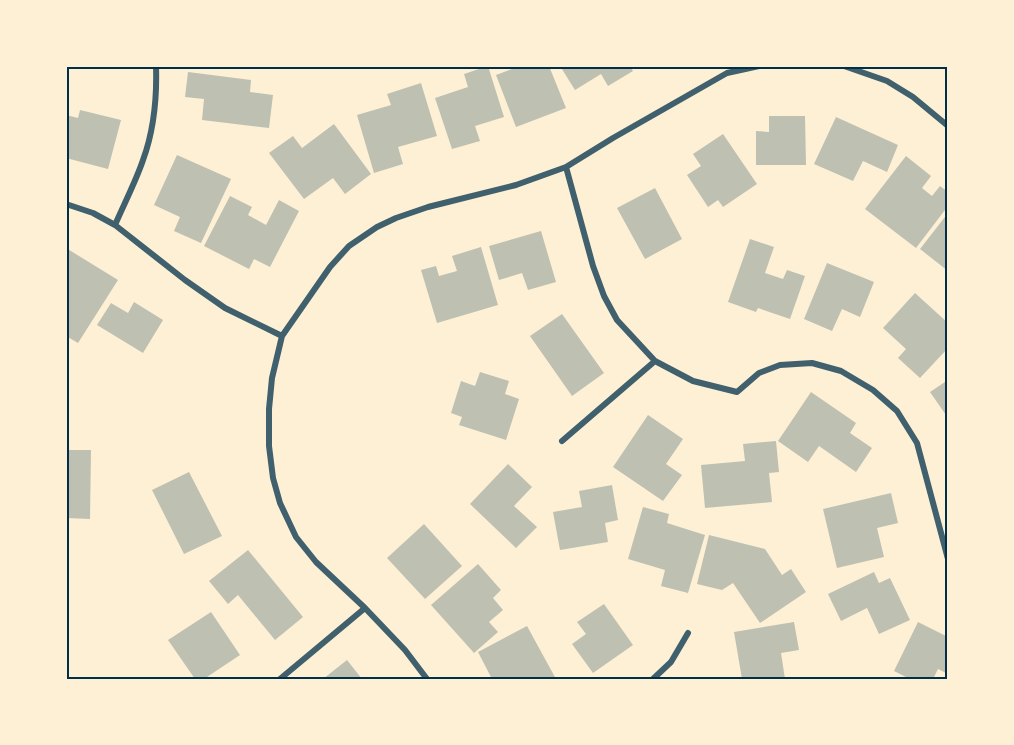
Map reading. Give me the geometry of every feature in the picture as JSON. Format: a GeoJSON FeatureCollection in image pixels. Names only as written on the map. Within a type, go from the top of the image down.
{"type":"FeatureCollection","features":[{"type":"Feature","properties":{"kind":"street"},"geometry":{"type":"LineString","coordinates":[[115,225],[143,160],[151,129],[157,94],[156,66]]}},
{"type":"Feature","properties":{"kind":"street"},"geometry":{"type":"LineString","coordinates":[[724,66],[728,73]]}},
{"type":"Feature","properties":{"kind":"street"},"geometry":{"type":"LineString","coordinates":[[427,679],[405,650],[316,562],[297,537],[280,504],[273,478],[269,446],[269,409],[272,378],[282,336],[330,267],[349,246],[377,227],[428,207],[516,185],[566,167],[728,73],[759,66]]}},
{"type":"Feature","properties":{"kind":"street"},"geometry":{"type":"LineString","coordinates":[[844,66],[887,81],[913,97],[948,126]]}},
{"type":"Feature","properties":{"kind":"street"},"geometry":{"type":"LineString","coordinates":[[566,167],[590,256],[604,296],[617,320],[655,361],[693,381],[737,392],[759,373],[780,365],[812,363],[841,370],[873,390],[897,411],[917,443],[948,559]]}},
{"type":"Feature","properties":{"kind":"street"},"geometry":{"type":"LineString","coordinates":[[66,204],[93,213],[115,225],[225,308],[282,336]]}},
{"type":"Feature","properties":{"kind":"street"},"geometry":{"type":"LineString","coordinates":[[562,441],[655,361]]}},
{"type":"Feature","properties":{"kind":"street"},"geometry":{"type":"LineString","coordinates":[[280,679],[364,608]]}},
{"type":"Feature","properties":{"kind":"street"},"geometry":{"type":"LineString","coordinates":[[653,679],[671,662],[688,633]]}},
{"type":"Feature","properties":{"kind":"building"},"geometry":{"type":"Polygon","coordinates":[[[488,66],[504,117],[475,126],[480,141],[452,149],[435,98],[468,87],[464,74],[488,66]]]}},
{"type":"Feature","properties":{"kind":"building"},"geometry":{"type":"Polygon","coordinates":[[[520,66],[549,66],[566,108],[516,127],[496,75],[520,66]]]}},
{"type":"Feature","properties":{"kind":"building"},"geometry":{"type":"Polygon","coordinates":[[[560,66],[630,66],[633,71],[608,86],[601,74],[575,90],[560,66]]]}},
{"type":"Feature","properties":{"kind":"building"},"geometry":{"type":"Polygon","coordinates":[[[188,72],[251,80],[250,92],[273,95],[269,128],[202,120],[204,99],[185,97],[188,72]]]}},
{"type":"Feature","properties":{"kind":"building"},"geometry":{"type":"Polygon","coordinates":[[[421,83],[437,136],[398,147],[403,164],[374,173],[357,115],[391,105],[387,94],[421,83]]]}},
{"type":"Feature","properties":{"kind":"building"},"geometry":{"type":"Polygon","coordinates":[[[80,110],[121,120],[108,169],[66,158],[66,115],[78,118],[80,110]]]}},
{"type":"Feature","properties":{"kind":"building"},"geometry":{"type":"Polygon","coordinates":[[[769,116],[805,116],[806,165],[756,165],[756,131],[769,132],[769,116]]]}},
{"type":"Feature","properties":{"kind":"building"},"geometry":{"type":"Polygon","coordinates":[[[836,117],[898,145],[887,172],[863,161],[853,181],[814,164],[836,117]]]}},
{"type":"Feature","properties":{"kind":"building"},"geometry":{"type":"Polygon","coordinates":[[[334,124],[371,174],[345,194],[333,178],[304,199],[269,153],[293,136],[302,148],[334,124]]]}},
{"type":"Feature","properties":{"kind":"building"},"geometry":{"type":"Polygon","coordinates":[[[723,134],[757,184],[723,207],[718,200],[708,207],[687,175],[701,166],[693,154],[723,134]]]}},
{"type":"Feature","properties":{"kind":"building"},"geometry":{"type":"Polygon","coordinates":[[[177,155],[231,179],[201,243],[174,231],[180,217],[154,205],[177,155]]]}},
{"type":"Feature","properties":{"kind":"building"},"geometry":{"type":"Polygon","coordinates":[[[906,156],[931,176],[922,188],[932,196],[940,186],[948,192],[948,206],[916,248],[865,209],[906,156]]]}},
{"type":"Feature","properties":{"kind":"building"},"geometry":{"type":"Polygon","coordinates":[[[655,188],[682,239],[645,259],[617,208],[655,188]]]}},
{"type":"Feature","properties":{"kind":"building"},"geometry":{"type":"Polygon","coordinates":[[[230,196],[252,207],[248,215],[266,225],[279,200],[299,211],[270,267],[254,259],[249,269],[204,246],[230,196]]]}},
{"type":"Feature","properties":{"kind":"building"},"geometry":{"type":"Polygon","coordinates":[[[948,213],[948,271],[920,249],[948,213]]]}},
{"type":"Feature","properties":{"kind":"building"},"geometry":{"type":"Polygon","coordinates":[[[541,231],[556,282],[528,290],[522,273],[499,280],[489,246],[541,231]]]}},
{"type":"Feature","properties":{"kind":"building"},"geometry":{"type":"Polygon","coordinates":[[[750,239],[774,247],[765,273],[783,279],[787,270],[805,276],[790,319],[758,308],[756,312],[728,302],[750,239]]]}},
{"type":"Feature","properties":{"kind":"building"},"geometry":{"type":"Polygon","coordinates":[[[481,247],[498,305],[437,323],[421,270],[436,266],[439,276],[457,271],[452,256],[481,247]]]}},
{"type":"Feature","properties":{"kind":"building"},"geometry":{"type":"Polygon","coordinates":[[[66,248],[118,280],[78,343],[66,336],[66,248]]]}},
{"type":"Feature","properties":{"kind":"building"},"geometry":{"type":"Polygon","coordinates":[[[827,263],[874,282],[860,317],[842,309],[832,331],[804,319],[827,263]]]}},
{"type":"Feature","properties":{"kind":"building"},"geometry":{"type":"Polygon","coordinates":[[[915,293],[948,323],[948,348],[920,378],[898,358],[906,349],[883,328],[915,293]]]}},
{"type":"Feature","properties":{"kind":"building"},"geometry":{"type":"Polygon","coordinates":[[[134,302],[163,320],[143,353],[97,325],[111,303],[128,313],[134,302]]]}},
{"type":"Feature","properties":{"kind":"building"},"geometry":{"type":"Polygon","coordinates":[[[562,314],[604,373],[572,396],[530,336],[562,314]]]}},
{"type":"Feature","properties":{"kind":"building"},"geometry":{"type":"Polygon","coordinates":[[[480,372],[509,381],[505,394],[519,399],[506,440],[459,425],[462,417],[451,413],[461,381],[475,386],[480,372]]]}},
{"type":"Feature","properties":{"kind":"building"},"geometry":{"type":"Polygon","coordinates":[[[948,380],[948,418],[930,392],[948,380]]]}},
{"type":"Feature","properties":{"kind":"building"},"geometry":{"type":"Polygon","coordinates":[[[811,392],[856,423],[850,433],[872,448],[856,472],[819,446],[808,462],[778,441],[811,392]]]}},
{"type":"Feature","properties":{"kind":"building"},"geometry":{"type":"Polygon","coordinates":[[[648,415],[683,439],[666,464],[682,475],[663,501],[613,467],[648,415]]]}},
{"type":"Feature","properties":{"kind":"building"},"geometry":{"type":"Polygon","coordinates":[[[776,441],[779,472],[769,473],[772,502],[705,508],[701,465],[745,461],[743,444],[776,441]]]}},
{"type":"Feature","properties":{"kind":"building"},"geometry":{"type":"Polygon","coordinates":[[[66,450],[91,450],[90,519],[66,518],[66,450]]]}},
{"type":"Feature","properties":{"kind":"building"},"geometry":{"type":"Polygon","coordinates":[[[508,464],[532,487],[514,506],[537,527],[516,548],[470,504],[508,464]]]}},
{"type":"Feature","properties":{"kind":"building"},"geometry":{"type":"Polygon","coordinates":[[[189,472],[222,536],[184,554],[152,490],[189,472]]]}},
{"type":"Feature","properties":{"kind":"building"},"geometry":{"type":"Polygon","coordinates":[[[612,485],[618,520],[605,523],[608,542],[560,550],[553,512],[582,507],[579,491],[612,485]]]}},
{"type":"Feature","properties":{"kind":"building"},"geometry":{"type":"Polygon","coordinates":[[[891,493],[898,523],[877,528],[884,557],[837,568],[823,509],[891,493]]]}},
{"type":"Feature","properties":{"kind":"building"},"geometry":{"type":"Polygon","coordinates":[[[643,507],[669,514],[667,523],[705,535],[688,593],[661,586],[665,570],[628,559],[643,507]]]}},
{"type":"Feature","properties":{"kind":"building"},"geometry":{"type":"Polygon","coordinates":[[[424,524],[462,566],[425,599],[387,558],[424,524]]]}},
{"type":"Feature","properties":{"kind":"building"},"geometry":{"type":"Polygon","coordinates":[[[709,535],[765,549],[782,575],[791,569],[806,592],[760,623],[733,583],[722,590],[697,584],[709,535]]]}},
{"type":"Feature","properties":{"kind":"building"},"geometry":{"type":"Polygon","coordinates":[[[248,550],[303,617],[275,640],[238,595],[228,604],[209,581],[248,550]]]}},
{"type":"Feature","properties":{"kind":"building"},"geometry":{"type":"Polygon","coordinates":[[[478,564],[501,590],[493,598],[503,610],[489,622],[498,632],[474,653],[431,605],[478,564]]]}},
{"type":"Feature","properties":{"kind":"building"},"geometry":{"type":"Polygon","coordinates":[[[874,572],[879,583],[890,578],[910,620],[879,634],[867,608],[841,621],[828,594],[874,572]]]}},
{"type":"Feature","properties":{"kind":"building"},"geometry":{"type":"Polygon","coordinates":[[[604,604],[633,645],[593,673],[572,644],[586,634],[577,622],[604,604]]]}},
{"type":"Feature","properties":{"kind":"building"},"geometry":{"type":"Polygon","coordinates":[[[211,612],[240,655],[204,679],[195,679],[168,640],[211,612]]]}},
{"type":"Feature","properties":{"kind":"building"},"geometry":{"type":"Polygon","coordinates":[[[794,622],[799,650],[781,653],[785,679],[742,679],[734,632],[794,622]]]}},
{"type":"Feature","properties":{"kind":"building"},"geometry":{"type":"Polygon","coordinates":[[[918,622],[948,637],[948,674],[938,669],[933,679],[910,679],[894,671],[918,622]]]}},
{"type":"Feature","properties":{"kind":"building"},"geometry":{"type":"Polygon","coordinates":[[[527,626],[556,679],[492,679],[478,652],[527,626]]]}},
{"type":"Feature","properties":{"kind":"building"},"geometry":{"type":"Polygon","coordinates":[[[347,660],[362,679],[323,679],[347,660]]]}}]}
